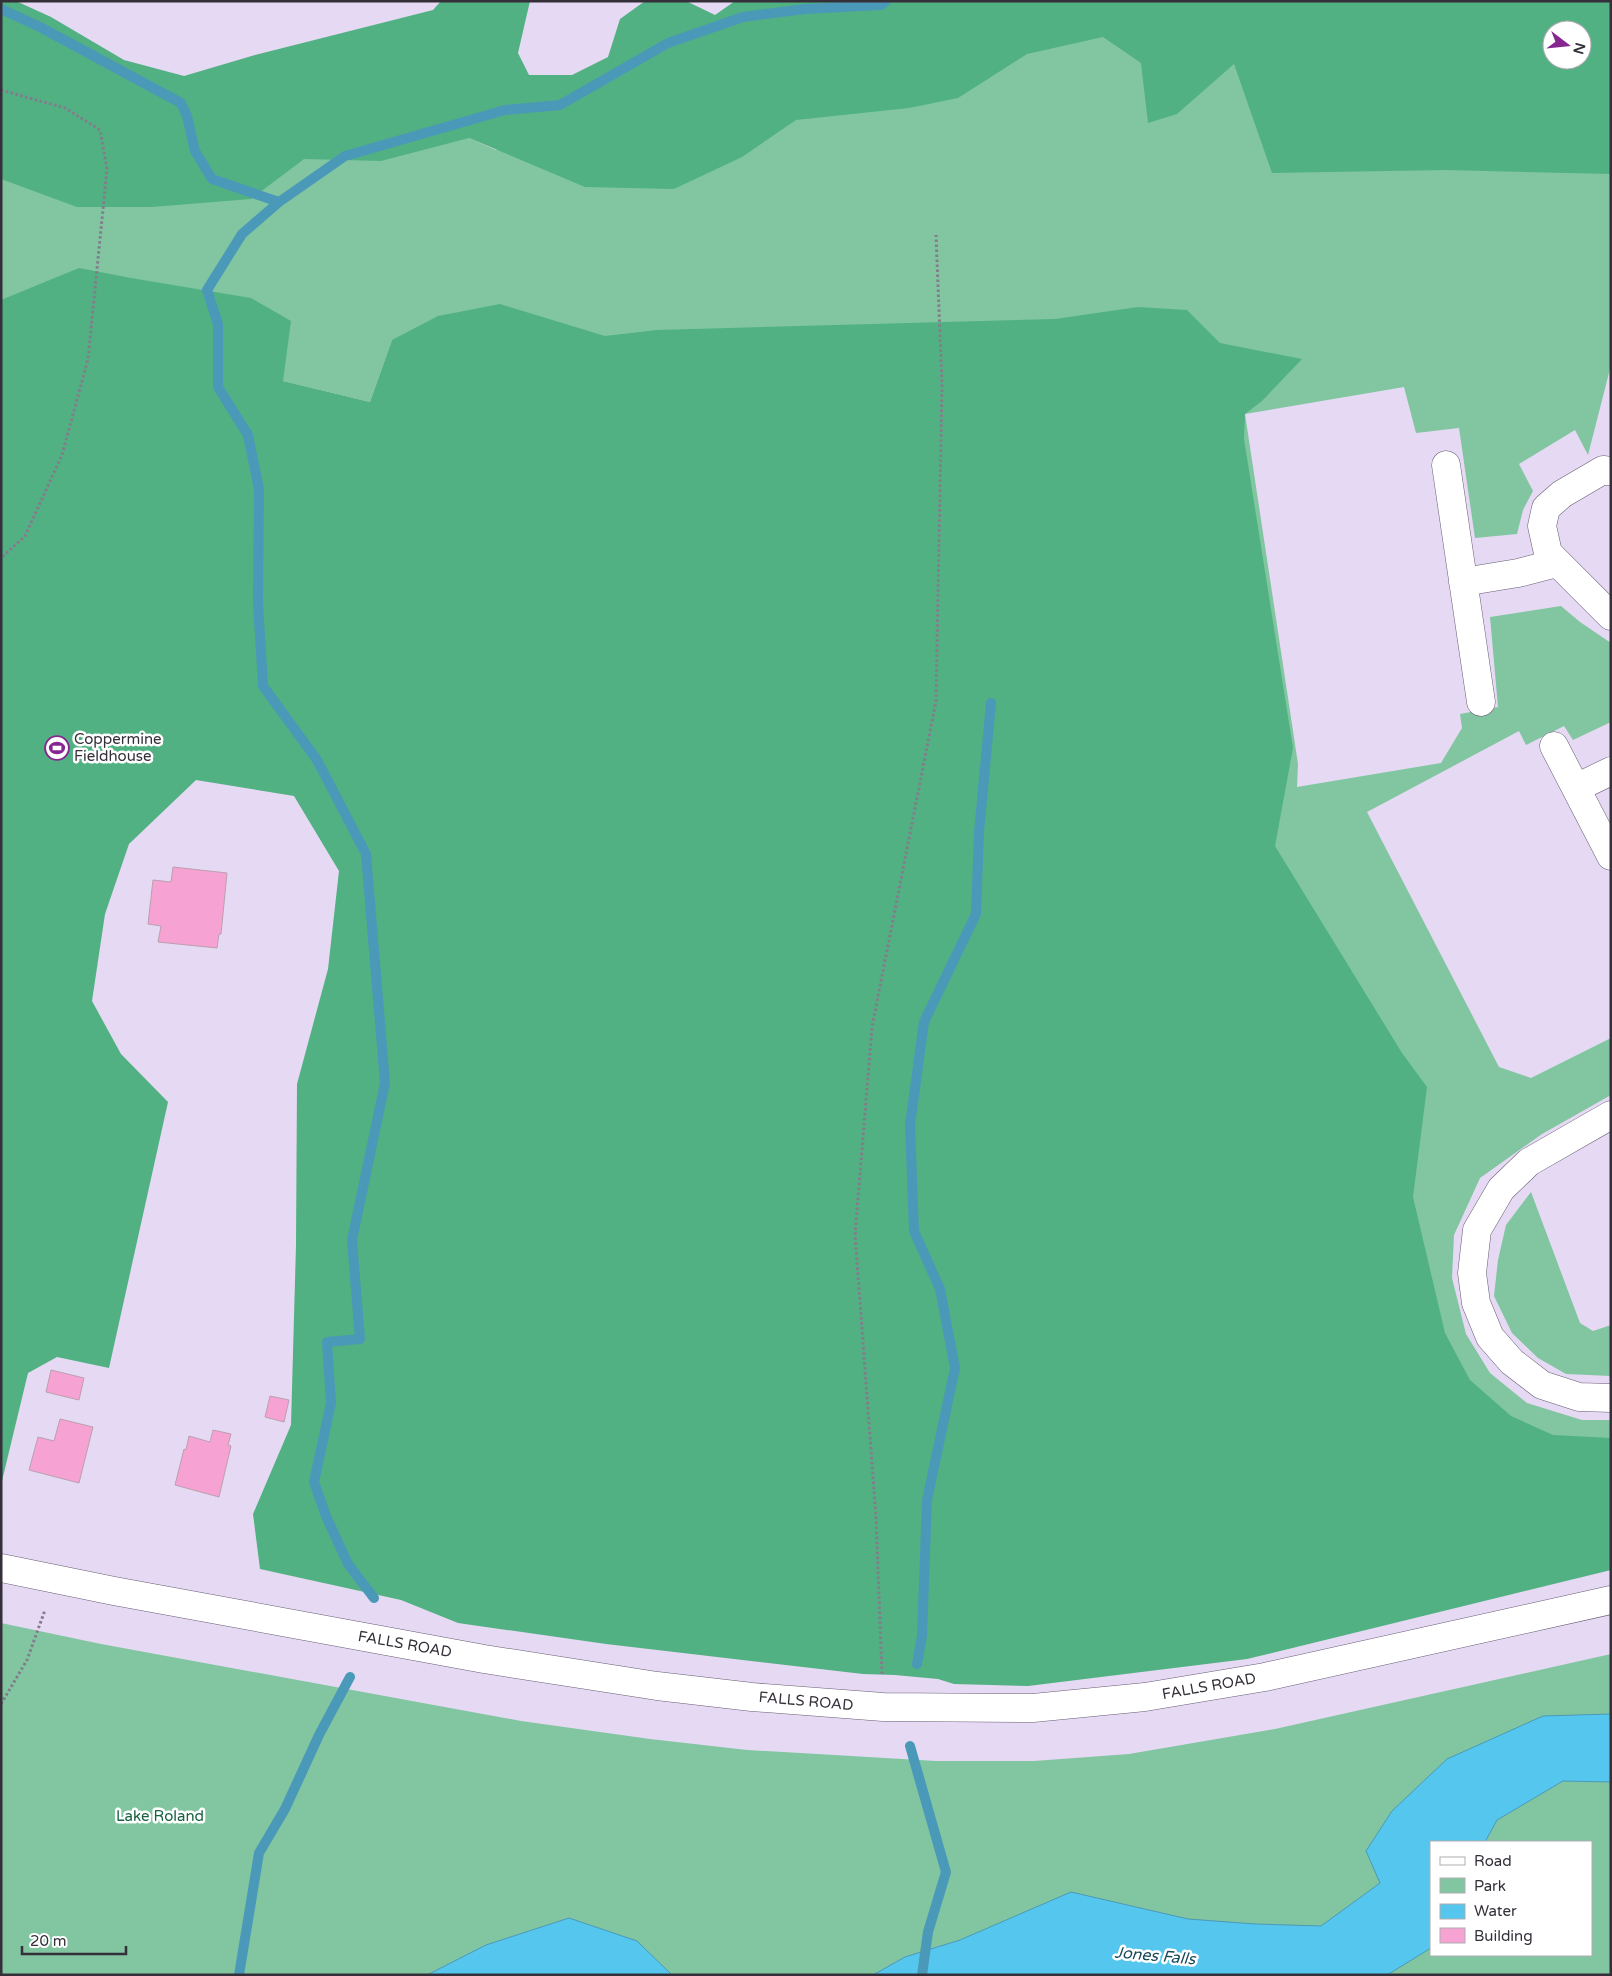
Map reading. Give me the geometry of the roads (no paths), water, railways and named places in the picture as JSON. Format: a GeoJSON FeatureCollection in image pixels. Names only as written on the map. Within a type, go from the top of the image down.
{"type":"FeatureCollection","features":[{"type":"Feature","properties":{"kind":"main road"},"geometry":{"type":"LineString","coordinates":[[1446,464],[1480,702]]}},
{"type":"Feature","properties":{"kind":"main road"},"geometry":{"type":"LineString","coordinates":[[1611,471],[1603,470],[1562,494],[1546,508],[1542,526],[1548,553],[1611,616]]}},
{"type":"Feature","properties":{"kind":"main road"},"geometry":{"type":"LineString","coordinates":[[1463,582],[1518,573],[1557,563]]}},
{"type":"Feature","properties":{"kind":"main road"},"geometry":{"type":"LineString","coordinates":[[1554,746],[1611,856]]}},
{"type":"Feature","properties":{"kind":"main road"},"geometry":{"type":"LineString","coordinates":[[1576,788],[1611,772]]}},
{"type":"Feature","properties":{"kind":"main road"},"geometry":{"type":"LineString","coordinates":[[1611,1115],[1529,1162],[1501,1189],[1477,1230],[1472,1273],[1476,1303],[1490,1337],[1512,1362],[1542,1385],[1579,1397],[1611,1398]]}},
{"type":"Feature","properties":{"kind":"main road","name":"FALLS ROAD"},"geometry":{"type":"LineString","coordinates":[[1,1568],[484,1659],[657,1686],[752,1697],[883,1707],[1033,1708],[1145,1697],[1265,1677],[1611,1600]]}},
{"type":"Feature","properties":{"kind":"water","name":"Jones Falls"},"geometry":{"type":"Polygon","coordinates":[[[1611,1714],[1611,1782],[1563,1781],[1497,1820],[1486,1841],[1430,1841],[1430,1949],[1387,1975],[873,1975],[905,1957],[960,1940],[1071,1892],[1188,1919],[1321,1926],[1380,1883],[1366,1851],[1392,1811],[1447,1759],[1543,1716],[1611,1714]]]}},
{"type":"Feature","properties":{"kind":"water"},"geometry":{"type":"Polygon","coordinates":[[[569,1918],[637,1941],[672,1975],[427,1975],[486,1945],[569,1918]]]}},
{"type":"Feature","properties":{"kind":"waterway"},"geometry":{"type":"LineString","coordinates":[[374,1598],[348,1564],[326,1516],[314,1482],[331,1403],[327,1342],[360,1339],[352,1240],[385,1083],[366,854],[317,760],[263,686],[258,602],[259,489],[248,435],[218,387],[218,324],[207,290],[242,234],[279,202],[345,156],[505,110],[560,105],[668,43],[743,17],[805,9],[881,5],[886,1]]}},
{"type":"Feature","properties":{"kind":"waterway"},"geometry":{"type":"LineString","coordinates":[[1,9],[40,27],[181,103],[187,116],[195,151],[212,179],[279,202]]}},
{"type":"Feature","properties":{"kind":"waterway"},"geometry":{"type":"LineString","coordinates":[[917,1664],[922,1636],[927,1500],[955,1368],[940,1289],[914,1231],[910,1125],[924,1022],[976,914],[979,832],[991,703]]}},
{"type":"Feature","properties":{"kind":"waterway"},"geometry":{"type":"LineString","coordinates":[[239,1975],[259,1853],[285,1809],[319,1735],[350,1677]]}},
{"type":"Feature","properties":{"kind":"waterway"},"geometry":{"type":"LineString","coordinates":[[910,1746],[946,1872],[928,1932],[922,1975]]}},
{"type":"Feature","properties":{"kind":"place","name":"Coppermine Fieldhouse"},"geometry":{"type":"Point","coordinates":[57,748]}},
{"type":"Feature","properties":{"kind":"park label","name":"Lake Roland"},"geometry":{"type":"Point","coordinates":[160,1816]}}]}
